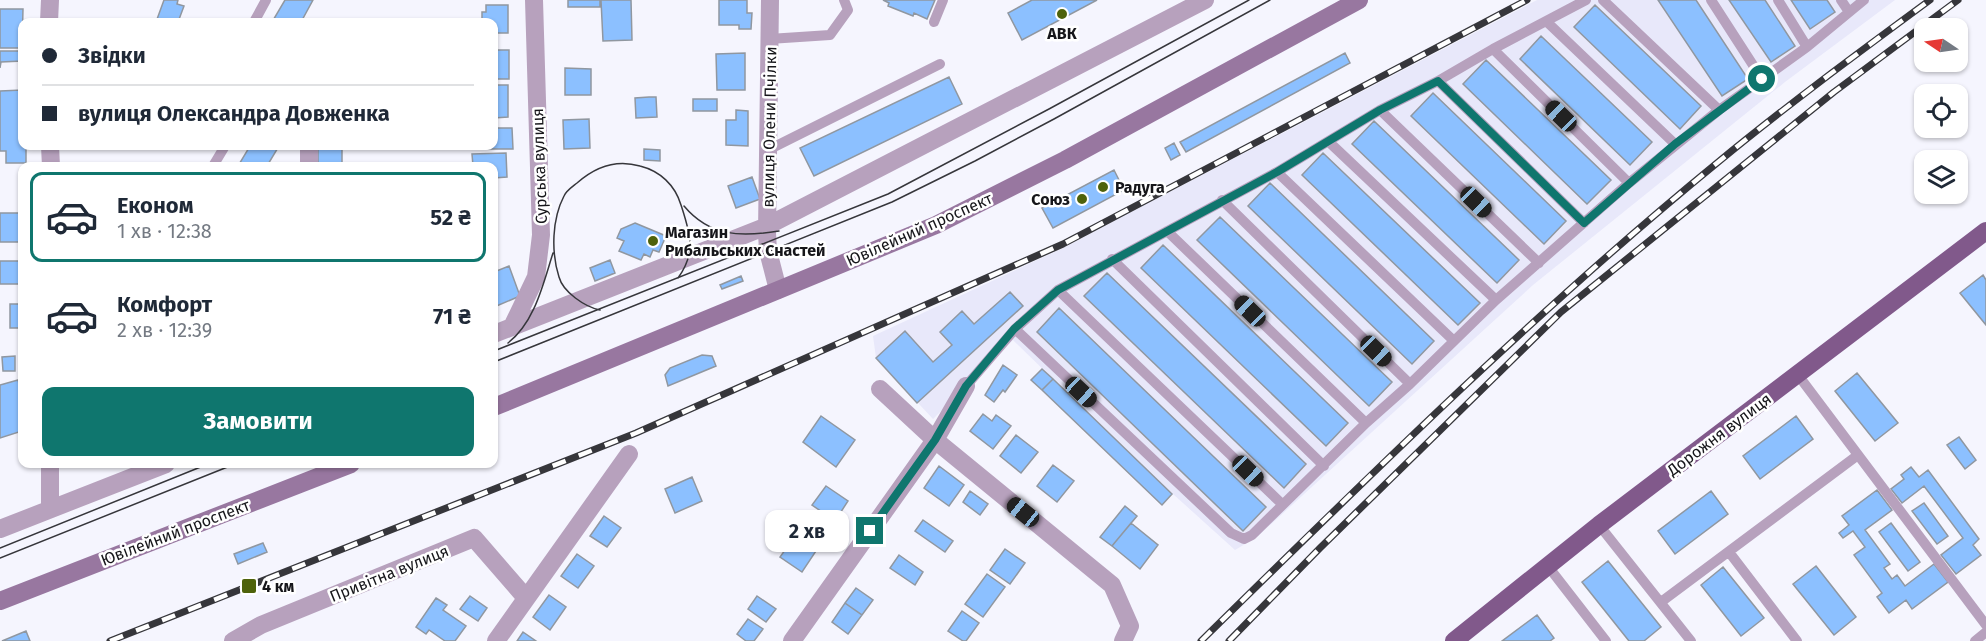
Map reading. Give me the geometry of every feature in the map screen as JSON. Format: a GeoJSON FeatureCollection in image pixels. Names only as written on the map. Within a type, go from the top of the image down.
{"type":"FeatureCollection","features":[{"type":"Feature","properties":{"kind":"main road","name":"Ювілейний проспект"},"geometry":{"type":"LineString","coordinates":[[498,405],[936,225],[1065,160],[1359,0]]}},
{"type":"Feature","properties":{"kind":"main road","name":"Дорожня вулиця"},"geometry":{"type":"LineString","coordinates":[[1454,641],[1599,525],[1797,375],[1984,238]]}},
{"type":"Feature","properties":{"kind":"main road","name":"Ювілейний проспект"},"geometry":{"type":"LineString","coordinates":[[0,601],[341,468]]}},
{"type":"Feature","properties":{"kind":"street"},"geometry":{"type":"LineString","coordinates":[[50,0],[50,18]]}},
{"type":"Feature","properties":{"kind":"street","name":"Сурська вулиця"},"geometry":{"type":"LineString","coordinates":[[512,327],[536,277],[541,235],[534,0]]}},
{"type":"Feature","properties":{"kind":"street","name":"вулиця Олени Пчілки"},"geometry":{"type":"LineString","coordinates":[[770,0],[768,251],[778,290]]}},
{"type":"Feature","properties":{"kind":"street"},"geometry":{"type":"LineString","coordinates":[[498,332],[768,226],[1205,0]]}},
{"type":"Feature","properties":{"kind":"street"},"geometry":{"type":"LineString","coordinates":[[792,641],[935,440],[966,386]]}},
{"type":"Feature","properties":{"kind":"street"},"geometry":{"type":"LineString","coordinates":[[880,388],[935,440],[1112,585],[1130,626],[1123,641]]}},
{"type":"Feature","properties":{"kind":"street"},"geometry":{"type":"LineString","coordinates":[[496,641],[629,454]]}},
{"type":"Feature","properties":{"kind":"street"},"geometry":{"type":"LineString","coordinates":[[50,468],[50,509]]}},
{"type":"Feature","properties":{"kind":"street"},"geometry":{"type":"LineString","coordinates":[[0,530],[156,468]]}},
{"type":"Feature","properties":{"kind":"street","name":"Привітна вулиця"},"geometry":{"type":"LineString","coordinates":[[233,641],[261,625],[474,538],[526,598]]}},
{"type":"Feature","properties":{"kind":"lane"},"geometry":{"type":"LineString","coordinates":[[256,18],[266,0]]}},
{"type":"Feature","properties":{"kind":"lane"},"geometry":{"type":"LineString","coordinates":[[770,39],[830,35],[848,10],[844,0]]}},
{"type":"Feature","properties":{"kind":"lane"},"geometry":{"type":"LineString","coordinates":[[934,22],[943,0]]}},
{"type":"Feature","properties":{"kind":"lane"},"geometry":{"type":"LineString","coordinates":[[966,386],[1014,329],[1058,290],[1277,172],[1380,110],[1586,0]]}},
{"type":"Feature","properties":{"kind":"lane"},"geometry":{"type":"LineString","coordinates":[[1604,0],[1719,110]]}},
{"type":"Feature","properties":{"kind":"lane"},"geometry":{"type":"LineString","coordinates":[[1711,0],[1762,79]]}},
{"type":"Feature","properties":{"kind":"lane"},"geometry":{"type":"LineString","coordinates":[[1778,0],[1807,47]]}},
{"type":"Feature","properties":{"kind":"lane"},"geometry":{"type":"LineString","coordinates":[[1841,0],[1849,12]]}},
{"type":"Feature","properties":{"kind":"lane"},"geometry":{"type":"LineString","coordinates":[[1014,329],[1231,533],[1244,539],[1252,535],[1496,300],[1629,183],[1675,144],[1807,47],[1864,0]]}},
{"type":"Feature","properties":{"kind":"lane"},"geometry":{"type":"LineString","coordinates":[[1547,22],[1675,144]]}},
{"type":"Feature","properties":{"kind":"lane"},"geometry":{"type":"LineString","coordinates":[[1492,50],[1629,183]]}},
{"type":"Feature","properties":{"kind":"lane"},"geometry":{"type":"LineString","coordinates":[[768,150],[940,64]]}},
{"type":"Feature","properties":{"kind":"lane"},"geometry":{"type":"LineString","coordinates":[[1438,81],[1584,223]]}},
{"type":"Feature","properties":{"kind":"lane"},"geometry":{"type":"LineString","coordinates":[[1380,110],[1539,263]]}},
{"type":"Feature","properties":{"kind":"lane"},"geometry":{"type":"LineString","coordinates":[[1329,142],[1496,300]]}},
{"type":"Feature","properties":{"kind":"lane"},"geometry":{"type":"LineString","coordinates":[[1277,172],[1454,341]]}},
{"type":"Feature","properties":{"kind":"lane"},"geometry":{"type":"LineString","coordinates":[[1222,200],[1410,384]]}},
{"type":"Feature","properties":{"kind":"lane"},"geometry":{"type":"LineString","coordinates":[[1167,231],[1366,423]]}},
{"type":"Feature","properties":{"kind":"lane"},"geometry":{"type":"LineString","coordinates":[[1112,259],[1324,466]]}},
{"type":"Feature","properties":{"kind":"lane"},"geometry":{"type":"LineString","coordinates":[[1058,290],[1282,504]]}},
{"type":"Feature","properties":{"kind":"lane"},"geometry":{"type":"LineString","coordinates":[[1797,375],[1986,625]]}},
{"type":"Feature","properties":{"kind":"lane"},"geometry":{"type":"LineString","coordinates":[[1661,602],[1858,455]]}},
{"type":"Feature","properties":{"kind":"lane"},"geometry":{"type":"LineString","coordinates":[[1599,525],[1691,641]]}},
{"type":"Feature","properties":{"kind":"lane"},"geometry":{"type":"LineString","coordinates":[[1729,552],[1797,641]]}},
{"type":"Feature","properties":{"kind":"lane"},"geometry":{"type":"LineString","coordinates":[[1547,565],[1606,641]]}},
{"type":"Feature","properties":{"kind":"lane"},"geometry":{"type":"LineString","coordinates":[[1975,641],[1986,633]]}},
{"type":"Feature","properties":{"kind":"shaded area"},"geometry":{"type":"Polygon","coordinates":[[[1537,0],[1895,0],[1785,82],[1533,285],[1257,537],[1235,550],[1173,494],[1161,505],[1042,390],[1053,379],[1013,340],[933,419],[876,358],[873,336],[1061,249],[1537,0]]]}},
{"type":"Feature","properties":{"kind":"building"},"geometry":{"type":"Polygon","coordinates":[[[164,0],[178,0],[177,4],[184,6],[180,18],[157,18],[164,0]]]}},
{"type":"Feature","properties":{"kind":"building"},"geometry":{"type":"Polygon","coordinates":[[[285,0],[313,0],[303,18],[274,18],[285,0]]]}},
{"type":"Feature","properties":{"kind":"building"},"geometry":{"type":"Polygon","coordinates":[[[568,0],[600,0],[600,7],[568,7],[568,0]]]}},
{"type":"Feature","properties":{"kind":"building"},"geometry":{"type":"Polygon","coordinates":[[[601,0],[631,0],[632,40],[603,41],[601,0]]]}},
{"type":"Feature","properties":{"kind":"building"},"geometry":{"type":"Polygon","coordinates":[[[719,0],[747,0],[747,13],[752,13],[751,29],[739,29],[739,25],[719,25],[719,0]]]}},
{"type":"Feature","properties":{"kind":"building"},"geometry":{"type":"Polygon","coordinates":[[[883,0],[935,0],[927,19],[888,6],[889,3],[883,0]]]}},
{"type":"Feature","properties":{"kind":"building"},"geometry":{"type":"Polygon","coordinates":[[[1032,0],[1097,0],[1022,40],[1008,13],[1032,0]]]}},
{"type":"Feature","properties":{"kind":"building"},"geometry":{"type":"Polygon","coordinates":[[[1658,0],[1696,0],[1748,79],[1722,96],[1658,0]]]}},
{"type":"Feature","properties":{"kind":"building"},"geometry":{"type":"Polygon","coordinates":[[[1729,0],[1765,0],[1795,46],[1771,62],[1729,0]]]}},
{"type":"Feature","properties":{"kind":"building"},"geometry":{"type":"Polygon","coordinates":[[[1791,0],[1827,0],[1835,12],[1810,29],[1791,0]]]}},
{"type":"Feature","properties":{"kind":"building"},"geometry":{"type":"Polygon","coordinates":[[[486,5],[508,5],[508,33],[498,33],[498,18],[482,18],[482,12],[486,12],[486,5]]]}},
{"type":"Feature","properties":{"kind":"building"},"geometry":{"type":"Polygon","coordinates":[[[1595,5],[1701,106],[1680,129],[1574,27],[1595,5]]]}},
{"type":"Feature","properties":{"kind":"building"},"geometry":{"type":"Polygon","coordinates":[[[0,9],[23,9],[23,18],[18,18],[18,48],[0,48],[0,9]]]}},
{"type":"Feature","properties":{"kind":"building"},"geometry":{"type":"Polygon","coordinates":[[[1541,36],[1652,142],[1630,165],[1520,59],[1541,36]]]}},
{"type":"Feature","properties":{"kind":"building"},"geometry":{"type":"Polygon","coordinates":[[[498,50],[509,50],[509,79],[498,79],[498,50]]]}},
{"type":"Feature","properties":{"kind":"building"},"geometry":{"type":"Polygon","coordinates":[[[0,51],[18,51],[18,61],[1,62],[0,68],[0,51]]]}},
{"type":"Feature","properties":{"kind":"building"},"geometry":{"type":"Polygon","coordinates":[[[745,53],[745,90],[717,90],[716,54],[745,53]]]}},
{"type":"Feature","properties":{"kind":"building"},"geometry":{"type":"Polygon","coordinates":[[[1345,53],[1350,63],[1186,152],[1180,142],[1345,53]]]}},
{"type":"Feature","properties":{"kind":"building"},"geometry":{"type":"Polygon","coordinates":[[[1486,60],[1611,180],[1587,204],[1463,84],[1486,60]]]}},
{"type":"Feature","properties":{"kind":"building"},"geometry":{"type":"Polygon","coordinates":[[[565,68],[591,69],[591,95],[565,95],[565,68]]]}},
{"type":"Feature","properties":{"kind":"building"},"geometry":{"type":"Polygon","coordinates":[[[949,77],[962,104],[814,176],[800,148],[949,77]]]}},
{"type":"Feature","properties":{"kind":"building"},"geometry":{"type":"Polygon","coordinates":[[[498,85],[508,85],[508,117],[498,118],[498,85]]]}},
{"type":"Feature","properties":{"kind":"building"},"geometry":{"type":"Polygon","coordinates":[[[18,90],[18,150],[26,150],[26,162],[6,163],[6,151],[0,151],[0,91],[18,90]]]}},
{"type":"Feature","properties":{"kind":"building"},"geometry":{"type":"Polygon","coordinates":[[[1433,93],[1566,221],[1544,244],[1411,116],[1433,93]]]}},
{"type":"Feature","properties":{"kind":"building"},"geometry":{"type":"Polygon","coordinates":[[[656,97],[657,117],[636,118],[635,98],[656,97]]]}},
{"type":"Feature","properties":{"kind":"building"},"geometry":{"type":"Polygon","coordinates":[[[693,99],[717,99],[717,111],[693,111],[693,99]]]}},
{"type":"Feature","properties":{"kind":"building"},"geometry":{"type":"Polygon","coordinates":[[[736,110],[748,111],[748,146],[726,145],[726,120],[736,120],[736,110]]]}},
{"type":"Feature","properties":{"kind":"building"},"geometry":{"type":"Polygon","coordinates":[[[589,119],[590,148],[564,149],[563,120],[589,119]]]}},
{"type":"Feature","properties":{"kind":"building"},"geometry":{"type":"Polygon","coordinates":[[[1374,121],[1519,260],[1497,283],[1352,144],[1374,121]]]}},
{"type":"Feature","properties":{"kind":"building"},"geometry":{"type":"Polygon","coordinates":[[[498,128],[512,128],[513,149],[498,149],[498,128]]]}},
{"type":"Feature","properties":{"kind":"building"},"geometry":{"type":"Polygon","coordinates":[[[1174,143],[1180,155],[1171,160],[1165,148],[1174,143]]]}},
{"type":"Feature","properties":{"kind":"building"},"geometry":{"type":"Polygon","coordinates":[[[644,149],[660,150],[660,161],[644,160],[644,149]]]}},
{"type":"Feature","properties":{"kind":"building"},"geometry":{"type":"Polygon","coordinates":[[[248,150],[277,150],[269,162],[240,162],[248,150]]]}},
{"type":"Feature","properties":{"kind":"building"},"geometry":{"type":"Polygon","coordinates":[[[318,150],[342,150],[342,162],[318,162],[318,150]]]}},
{"type":"Feature","properties":{"kind":"building"},"geometry":{"type":"Polygon","coordinates":[[[506,153],[507,177],[498,178],[498,162],[473,162],[472,154],[506,153]]]}},
{"type":"Feature","properties":{"kind":"building"},"geometry":{"type":"Polygon","coordinates":[[[1323,153],[1480,303],[1458,325],[1302,175],[1323,153]]]}},
{"type":"Feature","properties":{"kind":"building"},"geometry":{"type":"Polygon","coordinates":[[[1114,170],[1124,190],[1053,228],[1042,208],[1114,170]]]}},
{"type":"Feature","properties":{"kind":"building"},"geometry":{"type":"Polygon","coordinates":[[[752,177],[760,199],[736,208],[728,186],[752,177]]]}},
{"type":"Feature","properties":{"kind":"building"},"geometry":{"type":"Polygon","coordinates":[[[1270,183],[1434,341],[1412,364],[1248,206],[1270,183]]]}},
{"type":"Feature","properties":{"kind":"building"},"geometry":{"type":"Polygon","coordinates":[[[0,213],[18,213],[18,242],[0,242],[0,213]]]}},
{"type":"Feature","properties":{"kind":"building"},"geometry":{"type":"Polygon","coordinates":[[[1220,217],[1392,382],[1369,406],[1197,240],[1220,217]]]}},
{"type":"Feature","properties":{"kind":"building"},"geometry":{"type":"Polygon","coordinates":[[[635,223],[666,236],[659,252],[653,250],[650,257],[644,254],[641,260],[619,251],[624,241],[617,238],[621,229],[635,223]]]}},
{"type":"Feature","properties":{"kind":"building"},"geometry":{"type":"Polygon","coordinates":[[[1163,245],[1348,423],[1326,446],[1141,268],[1163,245]]]}},
{"type":"Feature","properties":{"kind":"building"},"geometry":{"type":"Polygon","coordinates":[[[610,260],[615,273],[595,281],[590,268],[610,260]]]}},
{"type":"Feature","properties":{"kind":"building"},"geometry":{"type":"Polygon","coordinates":[[[0,261],[18,261],[18,284],[0,284],[0,261]]]}},
{"type":"Feature","properties":{"kind":"building"},"geometry":{"type":"Polygon","coordinates":[[[509,266],[520,296],[498,305],[498,270],[509,266]]]}},
{"type":"Feature","properties":{"kind":"building"},"geometry":{"type":"Polygon","coordinates":[[[1107,273],[1306,464],[1284,488],[1084,296],[1107,273]]]}},
{"type":"Feature","properties":{"kind":"building"},"geometry":{"type":"Polygon","coordinates":[[[1983,275],[1986,280],[1986,325],[1960,293],[1983,275]]]}},
{"type":"Feature","properties":{"kind":"building"},"geometry":{"type":"Polygon","coordinates":[[[741,276],[743,281],[722,289],[720,285],[741,276]]]}},
{"type":"Feature","properties":{"kind":"building"},"geometry":{"type":"Polygon","coordinates":[[[1010,292],[1023,306],[917,403],[876,358],[905,331],[933,362],[952,345],[940,332],[962,311],[974,324],[1010,292]]]}},
{"type":"Feature","properties":{"kind":"building"},"geometry":{"type":"Polygon","coordinates":[[[10,304],[18,304],[18,328],[10,328],[10,304]]]}},
{"type":"Feature","properties":{"kind":"building"},"geometry":{"type":"Polygon","coordinates":[[[1059,308],[1266,507],[1243,531],[1037,332],[1059,308]]]}},
{"type":"Feature","properties":{"kind":"building"},"geometry":{"type":"Polygon","coordinates":[[[702,355],[712,356],[716,366],[668,386],[665,375],[670,368],[702,355]]]}},
{"type":"Feature","properties":{"kind":"building"},"geometry":{"type":"Polygon","coordinates":[[[15,356],[15,371],[3,371],[2,357],[15,356]]]}},
{"type":"Feature","properties":{"kind":"building"},"geometry":{"type":"Polygon","coordinates":[[[1003,365],[1017,375],[1005,392],[1003,390],[994,402],[985,395],[1003,365]]]}},
{"type":"Feature","properties":{"kind":"building"},"geometry":{"type":"Polygon","coordinates":[[[1042,369],[1053,379],[1042,390],[1031,380],[1042,369]]]}},
{"type":"Feature","properties":{"kind":"building"},"geometry":{"type":"Polygon","coordinates":[[[1857,373],[1898,423],[1875,441],[1835,391],[1857,373]]]}},
{"type":"Feature","properties":{"kind":"building"},"geometry":{"type":"Polygon","coordinates":[[[1053,379],[1172,494],[1162,505],[1042,390],[1053,379]]]}},
{"type":"Feature","properties":{"kind":"building"},"geometry":{"type":"Polygon","coordinates":[[[18,380],[18,432],[0,438],[0,385],[18,380]]]}},
{"type":"Feature","properties":{"kind":"building"},"geometry":{"type":"Polygon","coordinates":[[[983,414],[992,421],[996,415],[1011,426],[993,449],[970,431],[983,414]]]}},
{"type":"Feature","properties":{"kind":"building"},"geometry":{"type":"Polygon","coordinates":[[[821,416],[855,440],[836,467],[803,442],[821,416]]]}},
{"type":"Feature","properties":{"kind":"building"},"geometry":{"type":"Polygon","coordinates":[[[1796,416],[1813,439],[1760,479],[1743,456],[1796,416]]]}},
{"type":"Feature","properties":{"kind":"building"},"geometry":{"type":"Polygon","coordinates":[[[1016,435],[1038,452],[1021,473],[1000,456],[1016,435]]]}},
{"type":"Feature","properties":{"kind":"building"},"geometry":{"type":"Polygon","coordinates":[[[1959,437],[1976,460],[1965,469],[1947,445],[1959,437]]]}},
{"type":"Feature","properties":{"kind":"building"},"geometry":{"type":"Polygon","coordinates":[[[1053,465],[1074,481],[1057,502],[1037,486],[1053,465]]]}},
{"type":"Feature","properties":{"kind":"building"},"geometry":{"type":"Polygon","coordinates":[[[939,466],[964,485],[949,506],[924,488],[939,466]]]}},
{"type":"Feature","properties":{"kind":"building"},"geometry":{"type":"Polygon","coordinates":[[[1911,467],[1919,477],[1928,470],[1979,539],[1973,545],[1981,555],[1956,574],[1941,555],[1963,538],[1924,486],[1902,503],[1891,489],[1904,479],[1901,475],[1911,467]]]}},
{"type":"Feature","properties":{"kind":"building"},"geometry":{"type":"Polygon","coordinates":[[[692,477],[702,501],[675,513],[665,489],[692,477]]]}},
{"type":"Feature","properties":{"kind":"building"},"geometry":{"type":"Polygon","coordinates":[[[826,486],[848,501],[835,521],[812,505],[826,486]]]}},
{"type":"Feature","properties":{"kind":"building"},"geometry":{"type":"Polygon","coordinates":[[[1877,490],[1892,510],[1865,530],[1890,564],[1884,568],[1892,579],[1897,575],[1905,586],[1934,564],[1948,582],[1912,609],[1906,600],[1889,613],[1877,597],[1882,593],[1854,555],[1865,547],[1853,531],[1843,538],[1839,533],[1849,525],[1842,516],[1877,490]]]}},
{"type":"Feature","properties":{"kind":"building"},"geometry":{"type":"Polygon","coordinates":[[[970,491],[988,504],[980,515],[963,502],[970,491]]]}},
{"type":"Feature","properties":{"kind":"building"},"geometry":{"type":"Polygon","coordinates":[[[1711,491],[1728,514],[1675,554],[1658,531],[1711,491]]]}},
{"type":"Feature","properties":{"kind":"building"},"geometry":{"type":"Polygon","coordinates":[[[1924,503],[1948,536],[1937,544],[1912,511],[1924,503]]]}},
{"type":"Feature","properties":{"kind":"building"},"geometry":{"type":"Polygon","coordinates":[[[1125,506],[1137,516],[1112,546],[1100,537],[1125,506]]]}},
{"type":"Feature","properties":{"kind":"building"},"geometry":{"type":"Polygon","coordinates":[[[604,516],[621,528],[607,547],[590,536],[604,516]]]}},
{"type":"Feature","properties":{"kind":"building"},"geometry":{"type":"Polygon","coordinates":[[[923,520],[953,541],[945,552],[915,531],[923,520]]]}},
{"type":"Feature","properties":{"kind":"building"},"geometry":{"type":"Polygon","coordinates":[[[1131,523],[1158,545],[1140,569],[1112,546],[1131,523]]]}},
{"type":"Feature","properties":{"kind":"building"},"geometry":{"type":"Polygon","coordinates":[[[1891,523],[1920,562],[1908,571],[1879,532],[1891,523]]]}},
{"type":"Feature","properties":{"kind":"building"},"geometry":{"type":"Polygon","coordinates":[[[795,536],[816,551],[802,572],[780,557],[795,536]]]}},
{"type":"Feature","properties":{"kind":"building"},"geometry":{"type":"Polygon","coordinates":[[[263,543],[267,552],[238,564],[234,554],[263,543]]]}},
{"type":"Feature","properties":{"kind":"building"},"geometry":{"type":"Polygon","coordinates":[[[1005,549],[1025,563],[1010,584],[990,570],[1005,549]]]}},
{"type":"Feature","properties":{"kind":"building"},"geometry":{"type":"Polygon","coordinates":[[[577,554],[594,566],[578,588],[561,576],[577,554]]]}},
{"type":"Feature","properties":{"kind":"building"},"geometry":{"type":"Polygon","coordinates":[[[899,555],[923,572],[915,585],[890,568],[899,555]]]}},
{"type":"Feature","properties":{"kind":"building"},"geometry":{"type":"Polygon","coordinates":[[[1608,561],[1661,627],[1644,641],[1629,641],[1582,582],[1608,561]]]}},
{"type":"Feature","properties":{"kind":"building"},"geometry":{"type":"Polygon","coordinates":[[[1816,566],[1856,617],[1834,635],[1793,584],[1816,566]]]}},
{"type":"Feature","properties":{"kind":"building"},"geometry":{"type":"Polygon","coordinates":[[[1723,567],[1764,618],[1741,636],[1701,585],[1723,567]]]}},
{"type":"Feature","properties":{"kind":"building"},"geometry":{"type":"Polygon","coordinates":[[[987,574],[1005,587],[983,617],[965,604],[987,574]]]}},
{"type":"Feature","properties":{"kind":"building"},"geometry":{"type":"Polygon","coordinates":[[[856,588],[873,600],[862,615],[845,603],[856,588]]]}},
{"type":"Feature","properties":{"kind":"building"},"geometry":{"type":"Polygon","coordinates":[[[549,595],[566,607],[550,630],[533,617],[549,595]]]}},
{"type":"Feature","properties":{"kind":"building"},"geometry":{"type":"Polygon","coordinates":[[[470,596],[487,608],[478,621],[460,609],[470,596]]]}},
{"type":"Feature","properties":{"kind":"building"},"geometry":{"type":"Polygon","coordinates":[[[757,596],[776,609],[766,622],[748,609],[757,596]]]}},
{"type":"Feature","properties":{"kind":"building"},"geometry":{"type":"Polygon","coordinates":[[[436,598],[447,605],[443,610],[466,626],[455,641],[445,641],[429,630],[426,634],[416,627],[436,598]]]}},
{"type":"Feature","properties":{"kind":"building"},"geometry":{"type":"Polygon","coordinates":[[[845,603],[862,615],[848,634],[832,622],[845,603]]]}},
{"type":"Feature","properties":{"kind":"building"},"geometry":{"type":"Polygon","coordinates":[[[962,611],[979,623],[966,641],[948,631],[962,611]]]}},
{"type":"Feature","properties":{"kind":"building"},"geometry":{"type":"Polygon","coordinates":[[[1537,615],[1554,638],[1550,641],[1502,641],[1537,615]]]}},
{"type":"Feature","properties":{"kind":"building"},"geometry":{"type":"Polygon","coordinates":[[[748,619],[763,629],[754,641],[746,641],[737,634],[748,619]]]}},
{"type":"Feature","properties":{"kind":"building"},"geometry":{"type":"Polygon","coordinates":[[[26,631],[30,641],[2,641],[26,631]]]}},
{"type":"Feature","properties":{"kind":"building"},"geometry":{"type":"Polygon","coordinates":[[[523,632],[536,641],[517,641],[523,632]]]}},
{"type":"Feature","properties":{"kind":"tram line"},"geometry":{"type":"LineString","coordinates":[[498,349],[888,194],[1249,0]]}},
{"type":"Feature","properties":{"kind":"tram line"},"geometry":{"type":"LineString","coordinates":[[498,360],[892,202],[1054,119],[1270,0]]}},
{"type":"Feature","properties":{"kind":"tram line"},"geometry":{"type":"LineString","coordinates":[[600,310],[581,302],[561,283],[556,267],[554,236],[557,215],[565,194],[584,177],[606,166],[623,163],[647,168],[660,175],[675,191],[687,225],[690,242],[688,260],[678,278]]}},
{"type":"Feature","properties":{"kind":"tram line"},"geometry":{"type":"LineString","coordinates":[[684,206],[704,224],[715,229],[739,234],[779,231]]}},
{"type":"Feature","properties":{"kind":"tram line"},"geometry":{"type":"LineString","coordinates":[[508,343],[525,324],[537,302],[553,253]]}},
{"type":"Feature","properties":{"kind":"tram line"},"geometry":{"type":"LineString","coordinates":[[0,548],[198,468]]}},
{"type":"Feature","properties":{"kind":"tram line"},"geometry":{"type":"LineString","coordinates":[[0,558],[225,468]]}},
{"type":"Feature","properties":{"kind":"railway"},"geometry":{"type":"LineString","coordinates":[[110,641],[636,433],[1063,244],[1527,0]]}},
{"type":"Feature","properties":{"kind":"railway"},"geometry":{"type":"LineString","coordinates":[[1201,641],[1453,396],[1583,277],[1743,142],[1930,0]]}},
{"type":"Feature","properties":{"kind":"railway"},"geometry":{"type":"LineString","coordinates":[[1229,641],[1320,548],[1561,312],[1834,92],[1958,0]]}},
{"type":"Feature","properties":{"kind":"place","name":"АВК"},"geometry":{"type":"Point","coordinates":[1062,14]}},
{"type":"Feature","properties":{"kind":"place","name":"Радуга"},"geometry":{"type":"Point","coordinates":[1103,187]}},
{"type":"Feature","properties":{"kind":"place","name":"Союз"},"geometry":{"type":"Point","coordinates":[1082,199]}},
{"type":"Feature","properties":{"kind":"place","name":"Магазин Рибальських Снастей"},"geometry":{"type":"Point","coordinates":[653,241]}},
{"type":"Feature","properties":{"kind":"place","name":"4 км"},"geometry":{"type":"Point","coordinates":[249,586]}},
{"type":"Feature","properties":{"kind":"route"},"geometry":{"type":"LineString","coordinates":[[870,531],[935,440],[966,386],[1014,329],[1058,290],[1277,172],[1380,110],[1438,81],[1584,223],[1675,144],[1762,79]]}}]}
